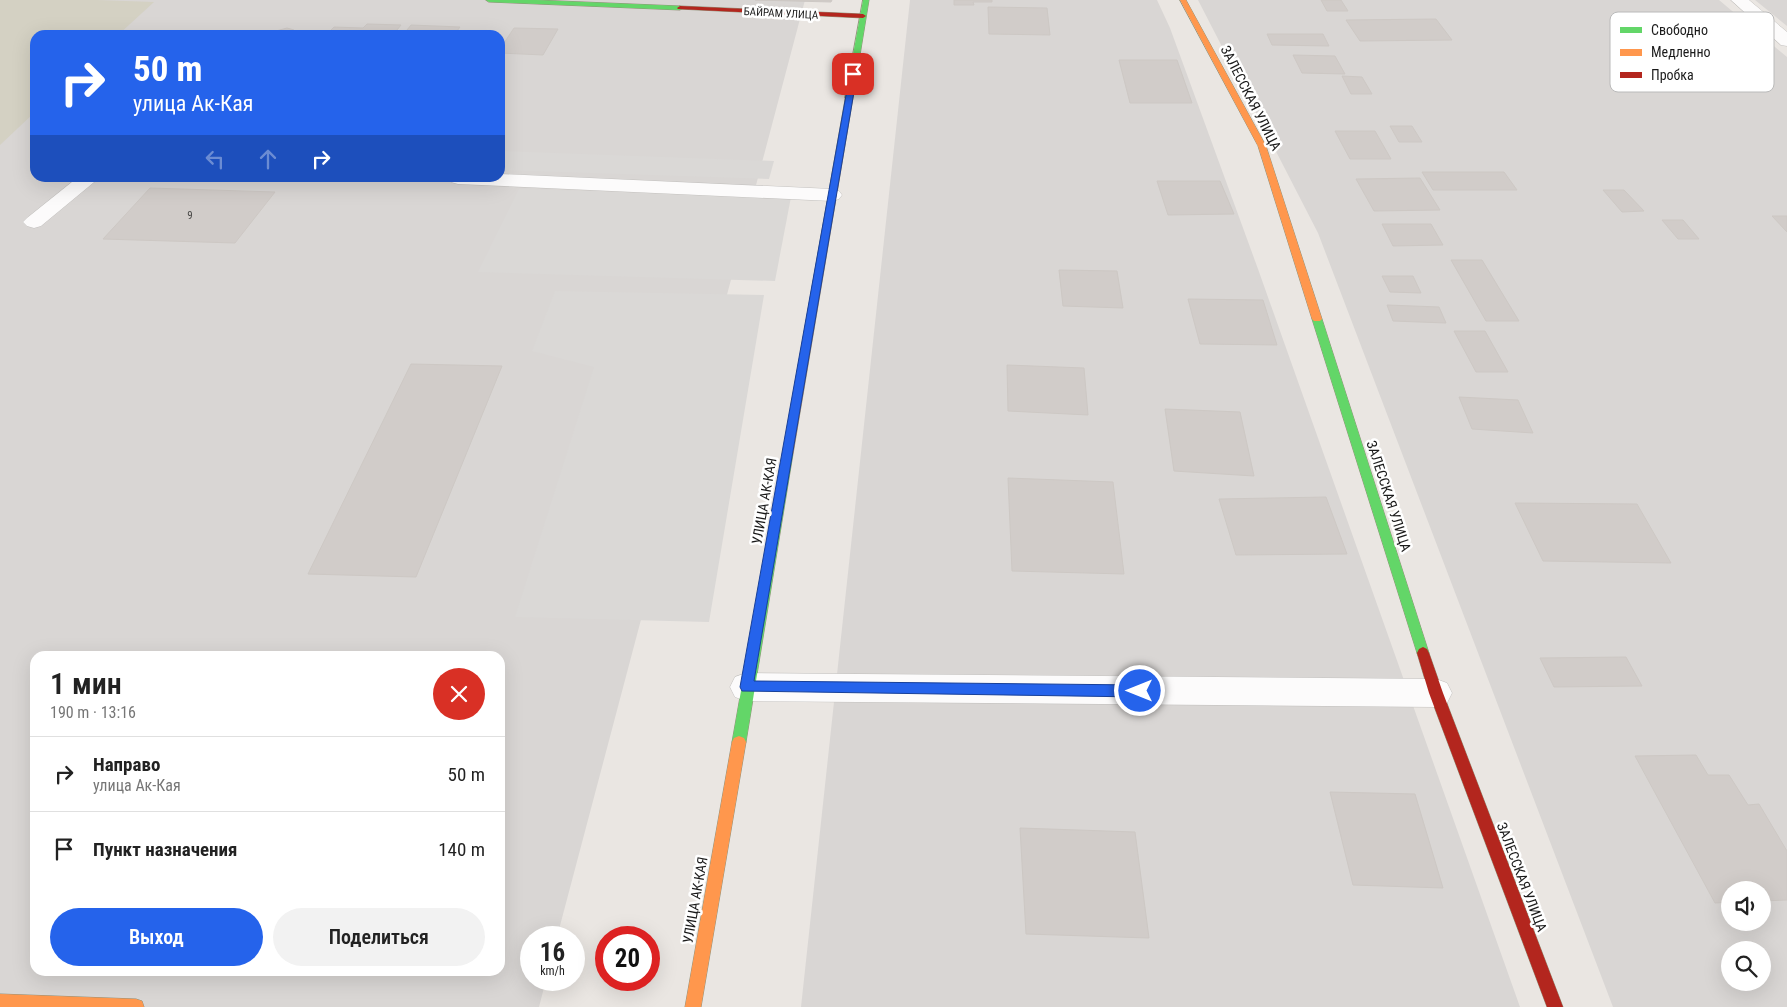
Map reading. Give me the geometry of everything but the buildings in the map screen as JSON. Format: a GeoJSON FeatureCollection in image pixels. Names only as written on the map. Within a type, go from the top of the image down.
{"type":"FeatureCollection","features":[{"type":"Feature","properties":{"kind":"street","name":"БАЙРАМ УЛИЦА"},"geometry":{"type":"LineString","coordinates":[[489,0],[863,16]]}},
{"type":"Feature","properties":{"kind":"street","name":"УЛИЦА АК-КАЯ"},"geometry":{"type":"LineString","coordinates":[[692,1007],[866,0]]}},
{"type":"Feature","properties":{"kind":"street","name":"ЗАЛЕССКАЯ УЛИЦА"},"geometry":{"type":"LineString","coordinates":[[1183,0],[1262,146],[1436,694],[1556,1007]]}},
{"type":"Feature","properties":{"kind":"street"},"geometry":{"type":"LineString","coordinates":[[1738,0],[1752,12]]}},
{"type":"Feature","properties":{"kind":"street"},"geometry":{"type":"LineString","coordinates":[[1774,30],[1787,41]]}},
{"type":"Feature","properties":{"kind":"street"},"geometry":{"type":"LineString","coordinates":[[505,180],[832,195]]}},
{"type":"Feature","properties":{"kind":"street"},"geometry":{"type":"LineString","coordinates":[[34,222],[84,182]]}},
{"type":"Feature","properties":{"kind":"street"},"geometry":{"type":"LineString","coordinates":[[746,687],[1436,694]]}},
{"type":"Feature","properties":{"kind":"street"},"geometry":{"type":"LineString","coordinates":[[0,1002],[136,1007]]}},
{"type":"Feature","properties":{"kind":"shaded area"},"geometry":{"type":"Polygon","coordinates":[[[0,0],[805,0],[560,926],[520,926],[520,991],[543,991],[539,1007],[0,1007],[0,0]]]}},
{"type":"Feature","properties":{"kind":"shaded area"},"geometry":{"type":"Polygon","coordinates":[[[0,0],[154,2],[123,30],[30,30],[30,117],[0,145],[0,0]]]}},
{"type":"Feature","properties":{"kind":"shaded area"},"geometry":{"type":"Polygon","coordinates":[[[910,0],[1157,0],[1170,28],[1258,269],[1520,1007],[801,1007],[910,0]]]}},
{"type":"Feature","properties":{"kind":"shaded area"},"geometry":{"type":"Polygon","coordinates":[[[1198,0],[1719,0],[1733,12],[1610,12],[1610,92],[1774,92],[1774,46],[1787,57],[1787,1007],[1613,1007],[1318,233],[1198,0]]]}},
{"type":"Feature","properties":{"kind":"shaded area"},"geometry":{"type":"Polygon","coordinates":[[[1755,0],[1787,0],[1787,26],[1774,15],[1774,12],[1770,12],[1755,0]]]}},
{"type":"Feature","properties":{"kind":"shaded area"},"geometry":{"type":"Polygon","coordinates":[[[505,151],[774,161],[769,179],[505,170],[505,151]]]}},
{"type":"Feature","properties":{"kind":"shaded area"},"geometry":{"type":"Polygon","coordinates":[[[519,189],[791,197],[775,281],[478,272],[519,189]]]}},
{"type":"Feature","properties":{"kind":"shaded area"},"geometry":{"type":"Polygon","coordinates":[[[555,291],[764,295],[709,622],[515,617],[594,367],[532,351],[555,291]]]}},
{"type":"Feature","properties":{"kind":"traffic: fast"},"geometry":{"type":"LineString","coordinates":[[489,0],[680,8]]}},
{"type":"Feature","properties":{"kind":"traffic: fast"},"geometry":{"type":"LineString","coordinates":[[849,98],[866,0]]}},
{"type":"Feature","properties":{"kind":"traffic: fast"},"geometry":{"type":"LineString","coordinates":[[1317,319],[1423,653]]}},
{"type":"Feature","properties":{"kind":"traffic: fast"},"geometry":{"type":"LineString","coordinates":[[739,742],[788,454]]}},
{"type":"Feature","properties":{"kind":"traffic: slow"},"geometry":{"type":"LineString","coordinates":[[1183,0],[1262,146],[1317,319]]}},
{"type":"Feature","properties":{"kind":"traffic: slow"},"geometry":{"type":"LineString","coordinates":[[788,454],[849,98]]}},
{"type":"Feature","properties":{"kind":"traffic: slow"},"geometry":{"type":"LineString","coordinates":[[693,1007],[739,742]]}},
{"type":"Feature","properties":{"kind":"traffic: slow"},"geometry":{"type":"LineString","coordinates":[[0,1002],[136,1007]]}},
{"type":"Feature","properties":{"kind":"traffic: jam"},"geometry":{"type":"LineString","coordinates":[[680,8],[863,16]]}},
{"type":"Feature","properties":{"kind":"traffic: jam"},"geometry":{"type":"LineString","coordinates":[[1423,653],[1436,693],[1555,1007]]}},
{"type":"Feature","properties":{"kind":"route"},"geometry":{"type":"LineString","coordinates":[[853,74],[746,687],[1140,691]]}}]}
